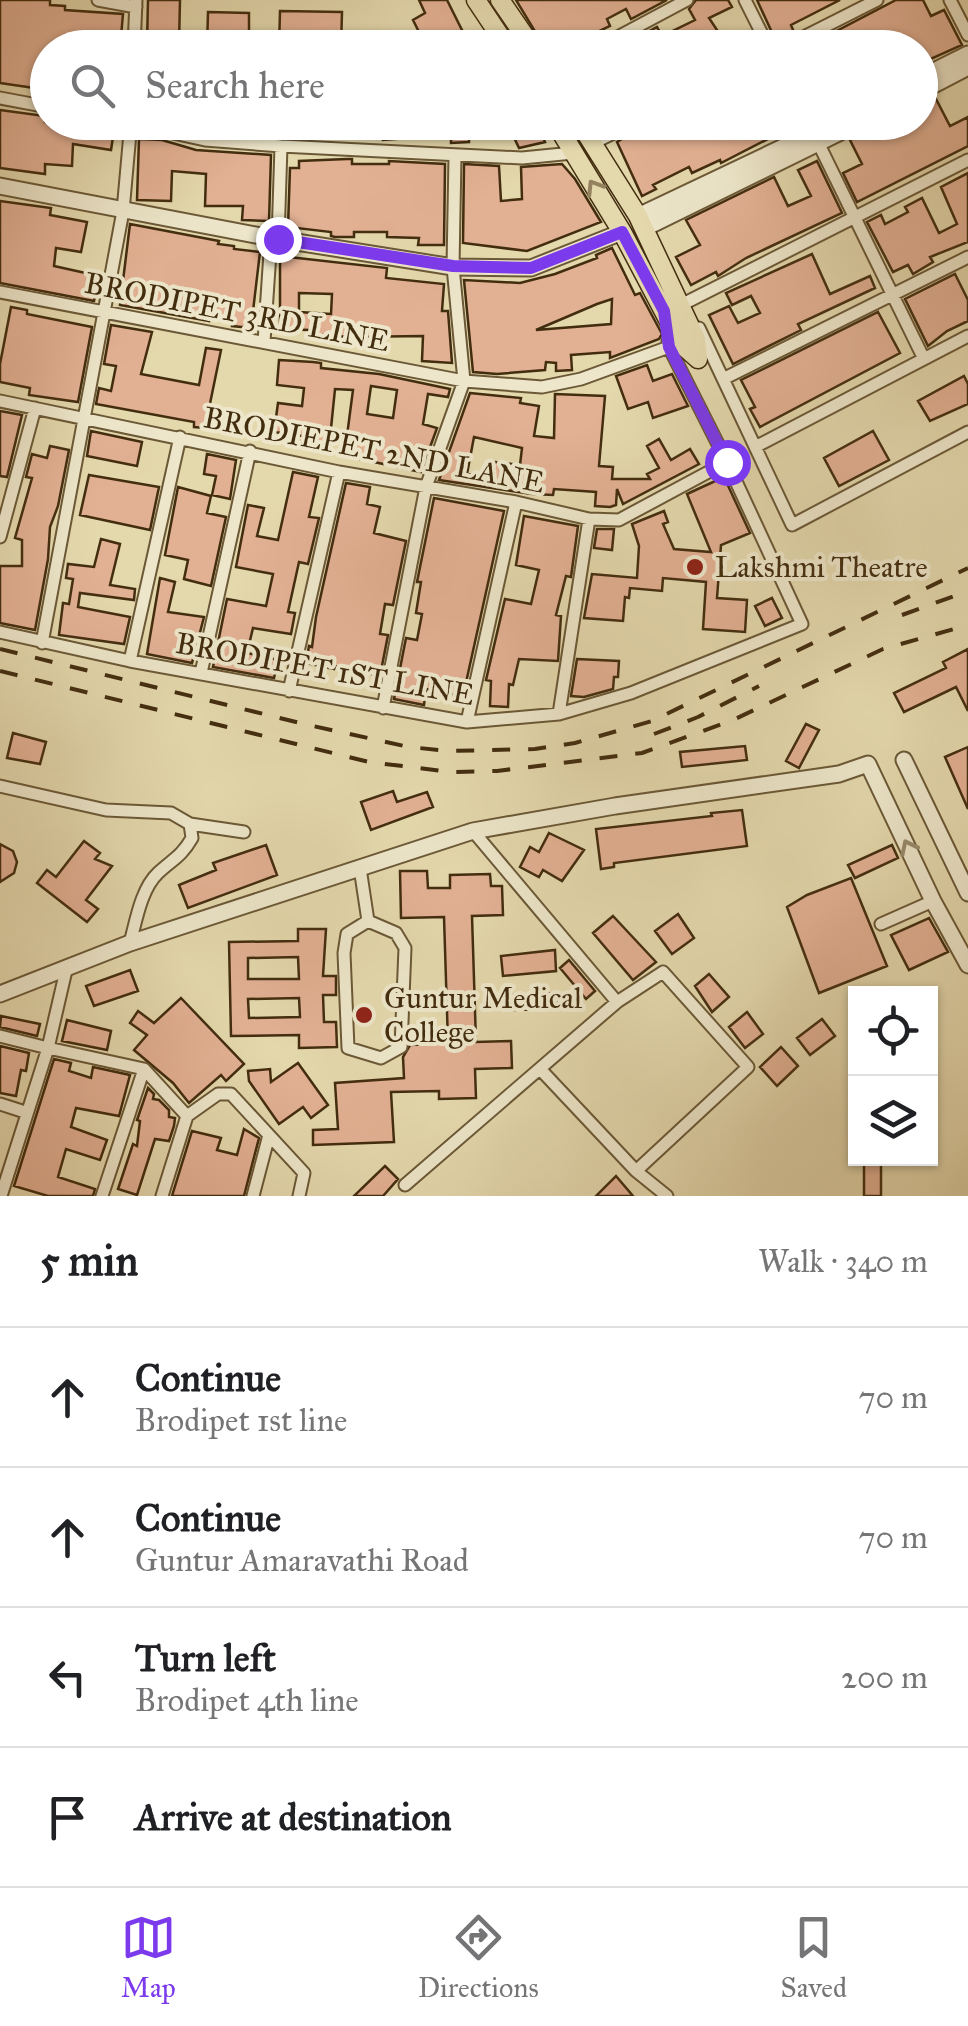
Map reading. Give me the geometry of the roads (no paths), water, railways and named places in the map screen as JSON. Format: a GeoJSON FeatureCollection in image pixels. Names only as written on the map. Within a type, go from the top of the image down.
{"type":"FeatureCollection","features":[{"type":"Feature","properties":{"kind":"main road"},"geometry":{"type":"LineString","coordinates":[[476,0],[496,30]]}},
{"type":"Feature","properties":{"kind":"main road"},"geometry":{"type":"LineString","coordinates":[[501,0],[521,30]]}},
{"type":"Feature","properties":{"kind":"main road"},"geometry":{"type":"LineString","coordinates":[[566,140],[622,232],[676,306]]}},
{"type":"Feature","properties":{"kind":"main road"},"geometry":{"type":"LineString","coordinates":[[589,140],[640,223],[676,306],[681,344],[698,358]]}},
{"type":"Feature","properties":{"kind":"street"},"geometry":{"type":"LineString","coordinates":[[98,0],[136,3],[135,30]]}},
{"type":"Feature","properties":{"kind":"street"},"geometry":{"type":"LineString","coordinates":[[631,30],[687,0]]}},
{"type":"Feature","properties":{"kind":"street"},"geometry":{"type":"LineString","coordinates":[[745,0],[759,30]]}},
{"type":"Feature","properties":{"kind":"street"},"geometry":{"type":"LineString","coordinates":[[818,30],[877,0]]}},
{"type":"Feature","properties":{"kind":"street"},"geometry":{"type":"LineString","coordinates":[[950,0],[968,35]]}},
{"type":"Feature","properties":{"kind":"street"},"geometry":{"type":"LineString","coordinates":[[938,69],[968,54]]}},
{"type":"Feature","properties":{"kind":"street"},"geometry":{"type":"LineString","coordinates":[[938,83],[968,67]]}},
{"type":"Feature","properties":{"kind":"street"},"geometry":{"type":"LineString","coordinates":[[0,98],[30,104]]}},
{"type":"Feature","properties":{"kind":"street"},"geometry":{"type":"LineString","coordinates":[[42,644],[123,211],[127,140]]}},
{"type":"Feature","properties":{"kind":"street"},"geometry":{"type":"LineString","coordinates":[[205,140],[455,156],[522,158],[574,153]]}},
{"type":"Feature","properties":{"kind":"street"},"geometry":{"type":"LineString","coordinates":[[591,144],[599,140]]}},
{"type":"Feature","properties":{"kind":"street"},"geometry":{"type":"LineString","coordinates":[[640,223],[801,140]]}},
{"type":"Feature","properties":{"kind":"street"},"geometry":{"type":"LineString","coordinates":[[816,140],[923,357]]}},
{"type":"Feature","properties":{"kind":"street"},"geometry":{"type":"LineString","coordinates":[[264,342],[281,146]]}},
{"type":"Feature","properties":{"kind":"street"},"geometry":{"type":"LineString","coordinates":[[383,708],[426,487],[464,381],[453,266],[455,156]]}},
{"type":"Feature","properties":{"kind":"street"},"geometry":{"type":"LineString","coordinates":[[968,160],[676,306],[725,378],[792,526],[968,432]]}},
{"type":"Feature","properties":{"kind":"street"},"geometry":{"type":"LineString","coordinates":[[0,186],[275,238],[453,266],[531,268],[622,232]]}},
{"type":"Feature","properties":{"kind":"street"},"geometry":{"type":"LineString","coordinates":[[725,378],[968,257]]}},
{"type":"Feature","properties":{"kind":"street","name":"BRODIPET 3RD LINE"},"geometry":{"type":"LineString","coordinates":[[0,292],[464,381],[542,387],[581,379],[669,347]]}},
{"type":"Feature","properties":{"kind":"street","name":"BRODIPET 1ST LINE"},"geometry":{"type":"LineString","coordinates":[[0,632],[130,661],[467,722],[559,714],[631,693],[802,624],[669,347],[676,306]]}},
{"type":"Feature","properties":{"kind":"street"},"geometry":{"type":"LineString","coordinates":[[757,446],[968,336]]}},
{"type":"Feature","properties":{"kind":"street","name":"BRODIEPET 2ND LANE"},"geometry":{"type":"LineString","coordinates":[[0,401],[339,472],[516,502],[589,519],[619,520],[727,462]]}},
{"type":"Feature","properties":{"kind":"street"},"geometry":{"type":"LineString","coordinates":[[0,537],[35,408]]}},
{"type":"Feature","properties":{"kind":"street"},"geometry":{"type":"LineString","coordinates":[[130,661],[180,437]]}},
{"type":"Feature","properties":{"kind":"street"},"geometry":{"type":"LineString","coordinates":[[201,673],[250,452]]}},
{"type":"Feature","properties":{"kind":"street"},"geometry":{"type":"LineString","coordinates":[[289,691],[339,472]]}},
{"type":"Feature","properties":{"kind":"street"},"geometry":{"type":"LineString","coordinates":[[467,722],[516,502]]}},
{"type":"Feature","properties":{"kind":"street"},"geometry":{"type":"LineString","coordinates":[[559,714],[589,519]]}},
{"type":"Feature","properties":{"kind":"street"},"geometry":{"type":"LineString","coordinates":[[904,760],[962,866],[967,888]]}},
{"type":"Feature","properties":{"kind":"street"},"geometry":{"type":"LineString","coordinates":[[0,994],[130,943],[474,831],[839,774],[868,764],[968,965]]}},
{"type":"Feature","properties":{"kind":"street"},"geometry":{"type":"LineString","coordinates":[[0,786],[106,810],[170,813],[190,824],[244,832]]}},
{"type":"Feature","properties":{"kind":"street"},"geometry":{"type":"LineString","coordinates":[[130,943],[149,885],[157,874],[182,857],[192,838],[190,824]]}},
{"type":"Feature","properties":{"kind":"street"},"geometry":{"type":"LineString","coordinates":[[474,831],[618,1002]]}},
{"type":"Feature","properties":{"kind":"street"},"geometry":{"type":"LineString","coordinates":[[360,868],[368,921]]}},
{"type":"Feature","properties":{"kind":"street"},"geometry":{"type":"LineString","coordinates":[[880,924],[934,901]]}},
{"type":"Feature","properties":{"kind":"street"},"geometry":{"type":"LineString","coordinates":[[368,921],[396,933],[405,948],[401,1046],[381,1058],[348,1048],[344,953],[347,934],[368,921]]}},
{"type":"Feature","properties":{"kind":"street"},"geometry":{"type":"LineString","coordinates":[[1,1196],[48,1048],[67,966]]}},
{"type":"Feature","properties":{"kind":"street"},"geometry":{"type":"LineString","coordinates":[[404,1185],[618,1002],[663,972],[748,1066],[636,1171]]}},
{"type":"Feature","properties":{"kind":"street"},"geometry":{"type":"LineString","coordinates":[[0,1036],[144,1069],[187,1116]]}},
{"type":"Feature","properties":{"kind":"street"},"geometry":{"type":"LineString","coordinates":[[102,1196],[144,1069]]}},
{"type":"Feature","properties":{"kind":"street"},"geometry":{"type":"LineString","coordinates":[[541,1070],[636,1171],[666,1196]]}},
{"type":"Feature","properties":{"kind":"street"},"geometry":{"type":"LineString","coordinates":[[162,1196],[187,1116],[225,1092],[304,1173],[298,1196]]}},
{"type":"Feature","properties":{"kind":"street"},"geometry":{"type":"LineString","coordinates":[[0,1104],[25,1112]]}},
{"type":"Feature","properties":{"kind":"street"},"geometry":{"type":"LineString","coordinates":[[253,1196],[269,1134]]}},
{"type":"Feature","properties":{"kind":"railway"},"geometry":{"type":"LineString","coordinates":[[0,649],[409,747],[449,751],[535,749],[575,743],[652,721],[968,568]]}},
{"type":"Feature","properties":{"kind":"railway"},"geometry":{"type":"LineString","coordinates":[[902,615],[968,591]]}},
{"type":"Feature","properties":{"kind":"railway"},"geometry":{"type":"LineString","coordinates":[[0,671],[369,762],[451,772],[497,771],[642,753],[733,720],[883,649],[968,625]]}},
{"type":"Feature","properties":{"kind":"railway"},"geometry":{"type":"LineString","coordinates":[[654,734],[759,686]]}},
{"type":"Feature","properties":{"kind":"place","name":"Lakshmi Theatre"},"geometry":{"type":"Point","coordinates":[695,567]}},
{"type":"Feature","properties":{"kind":"place","name":"Guntur Medical College"},"geometry":{"type":"Point","coordinates":[364,1015]}}]}
